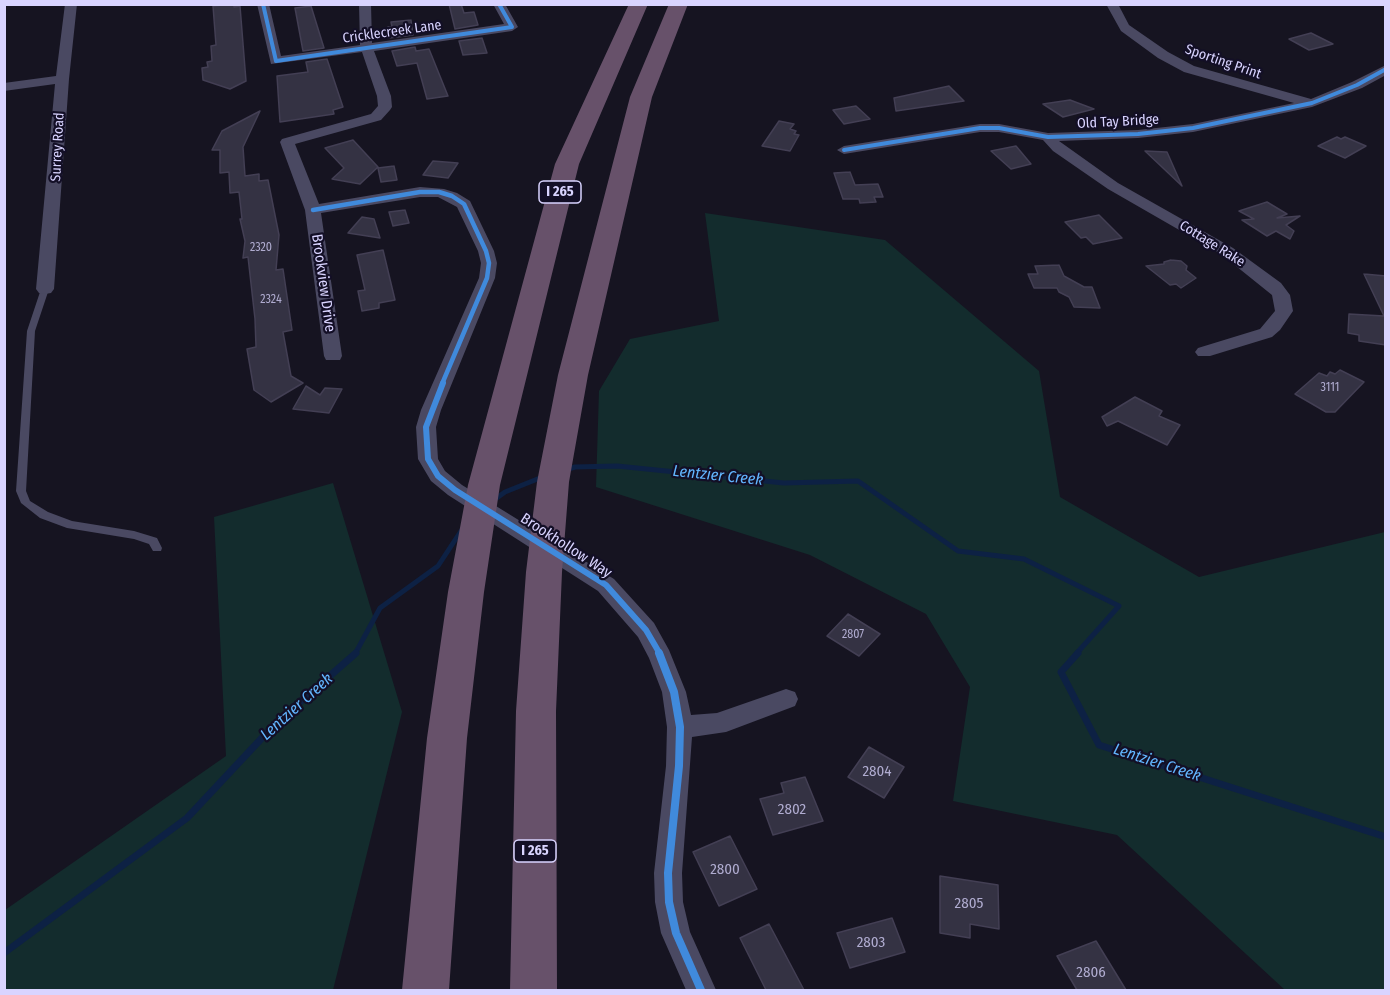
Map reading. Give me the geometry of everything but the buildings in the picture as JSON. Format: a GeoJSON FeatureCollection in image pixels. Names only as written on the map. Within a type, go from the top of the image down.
{"type":"FeatureCollection","features":[{"type":"Feature","properties":{"kind":"highway","name":"I 265"},"geometry":{"type":"LineString","coordinates":[[424,990],[447,738],[466,592],[484,485],[567,164],[639,4]]}},
{"type":"Feature","properties":{"kind":"highway","name":"I 265"},"geometry":{"type":"LineString","coordinates":[[533,990],[536,711],[544,572],[553,482],[573,375],[641,98],[679,4]]}},
{"type":"Feature","properties":{"kind":"street","name":"Surrey Road"},"geometry":{"type":"LineString","coordinates":[[45,289],[62,79],[71,4]]}},
{"type":"Feature","properties":{"kind":"street","name":"Cricklecreek Lane"},"geometry":{"type":"LineString","coordinates":[[263,4],[276,62],[512,27],[498,4]]}},
{"type":"Feature","properties":{"kind":"street"},"geometry":{"type":"LineString","coordinates":[[365,4],[366,47]]}},
{"type":"Feature","properties":{"kind":"street","name":"Sporting Print"},"geometry":{"type":"LineString","coordinates":[[1112,4],[1125,28],[1163,56],[1189,69],[1312,103]]}},
{"type":"Feature","properties":{"kind":"street","name":"Brookview Drive"},"geometry":{"type":"LineString","coordinates":[[333,356],[313,210],[287,142],[376,117],[385,107],[384,96],[366,47]]}},
{"type":"Feature","properties":{"kind":"street","name":"Old Tay Bridge"},"geometry":{"type":"LineString","coordinates":[[844,150],[980,128],[999,128],[1048,137],[1138,134],[1193,128],[1312,103],[1357,85],[1386,69]]}},
{"type":"Feature","properties":{"kind":"street"},"geometry":{"type":"LineString","coordinates":[[4,87],[62,79]]}},
{"type":"Feature","properties":{"kind":"street","name":"Cottage Rake"},"geometry":{"type":"LineString","coordinates":[[1048,137],[1058,148],[1113,186],[1227,251],[1275,287],[1281,295],[1284,311],[1275,327],[1266,333],[1204,352]]}},
{"type":"Feature","properties":{"kind":"street","name":"Brookhollow Way"},"geometry":{"type":"LineString","coordinates":[[313,210],[420,192],[439,192],[452,196],[464,204],[489,262],[487,278],[431,410],[426,427],[428,459],[438,476],[455,490],[606,585],[646,630],[661,657],[674,692],[680,727],[679,766],[668,873],[669,902],[676,933],[701,990]]}},
{"type":"Feature","properties":{"kind":"street"},"geometry":{"type":"LineString","coordinates":[[680,727],[717,724],[786,699]]}},
{"type":"Feature","properties":{"kind":"lane"},"geometry":{"type":"LineString","coordinates":[[45,289],[31,332],[21,491],[26,503],[44,515],[71,525],[134,535],[153,542],[157,548]]}},
{"type":"Feature","properties":{"kind":"green space"},"geometry":{"type":"Polygon","coordinates":[[[705,213],[885,240],[1039,371],[1060,497],[1199,577],[1385,532],[1385,990],[1285,990],[1117,835],[953,801],[970,687],[926,614],[810,555],[596,487],[599,391],[630,339],[719,321],[705,213]]]}},
{"type":"Feature","properties":{"kind":"green space"},"geometry":{"type":"Polygon","coordinates":[[[333,483],[402,712],[333,990],[5,990],[5,910],[226,756],[214,517],[333,483]]]}},
{"type":"Feature","properties":{"kind":"waterway","name":"Lentzier Creek"},"geometry":{"type":"LineString","coordinates":[[565,470],[575,467],[617,466],[784,483],[858,481],[958,551],[1024,559],[1119,606],[1076,654]]}},
{"type":"Feature","properties":{"kind":"waterway","name":"Lentzier Creek"},"geometry":{"type":"LineString","coordinates":[[494,500],[505,492],[545,476]]}},
{"type":"Feature","properties":{"kind":"waterway","name":"Lentzier Creek"},"geometry":{"type":"LineString","coordinates":[[355,654],[380,608],[438,566],[461,531]]}},
{"type":"Feature","properties":{"kind":"waterway","name":"Lentzier Creek"},"geometry":{"type":"LineString","coordinates":[[1078,653],[1061,672],[1099,745],[1386,837]]}},
{"type":"Feature","properties":{"kind":"waterway","name":"Lentzier Creek"},"geometry":{"type":"LineString","coordinates":[[4,953],[187,818],[276,723],[355,654]]}},
{"type":"Feature","properties":{"kind":"cycle path"},"geometry":{"type":"LineString","coordinates":[[263,4],[276,61],[512,27],[499,4]]}},
{"type":"Feature","properties":{"kind":"cycle path"},"geometry":{"type":"LineString","coordinates":[[844,150],[980,128],[999,128],[1048,137],[1138,134],[1193,128],[1312,103],[1357,85],[1386,69]]}},
{"type":"Feature","properties":{"kind":"cycle path"},"geometry":{"type":"LineString","coordinates":[[313,210],[420,192],[439,192],[452,196],[464,204],[486,251],[489,263],[487,278],[431,410],[426,427],[428,459],[438,476],[455,490],[606,585],[646,630],[661,657],[674,692],[680,727],[679,766],[668,873],[669,902],[676,933],[701,990]]}}]}
